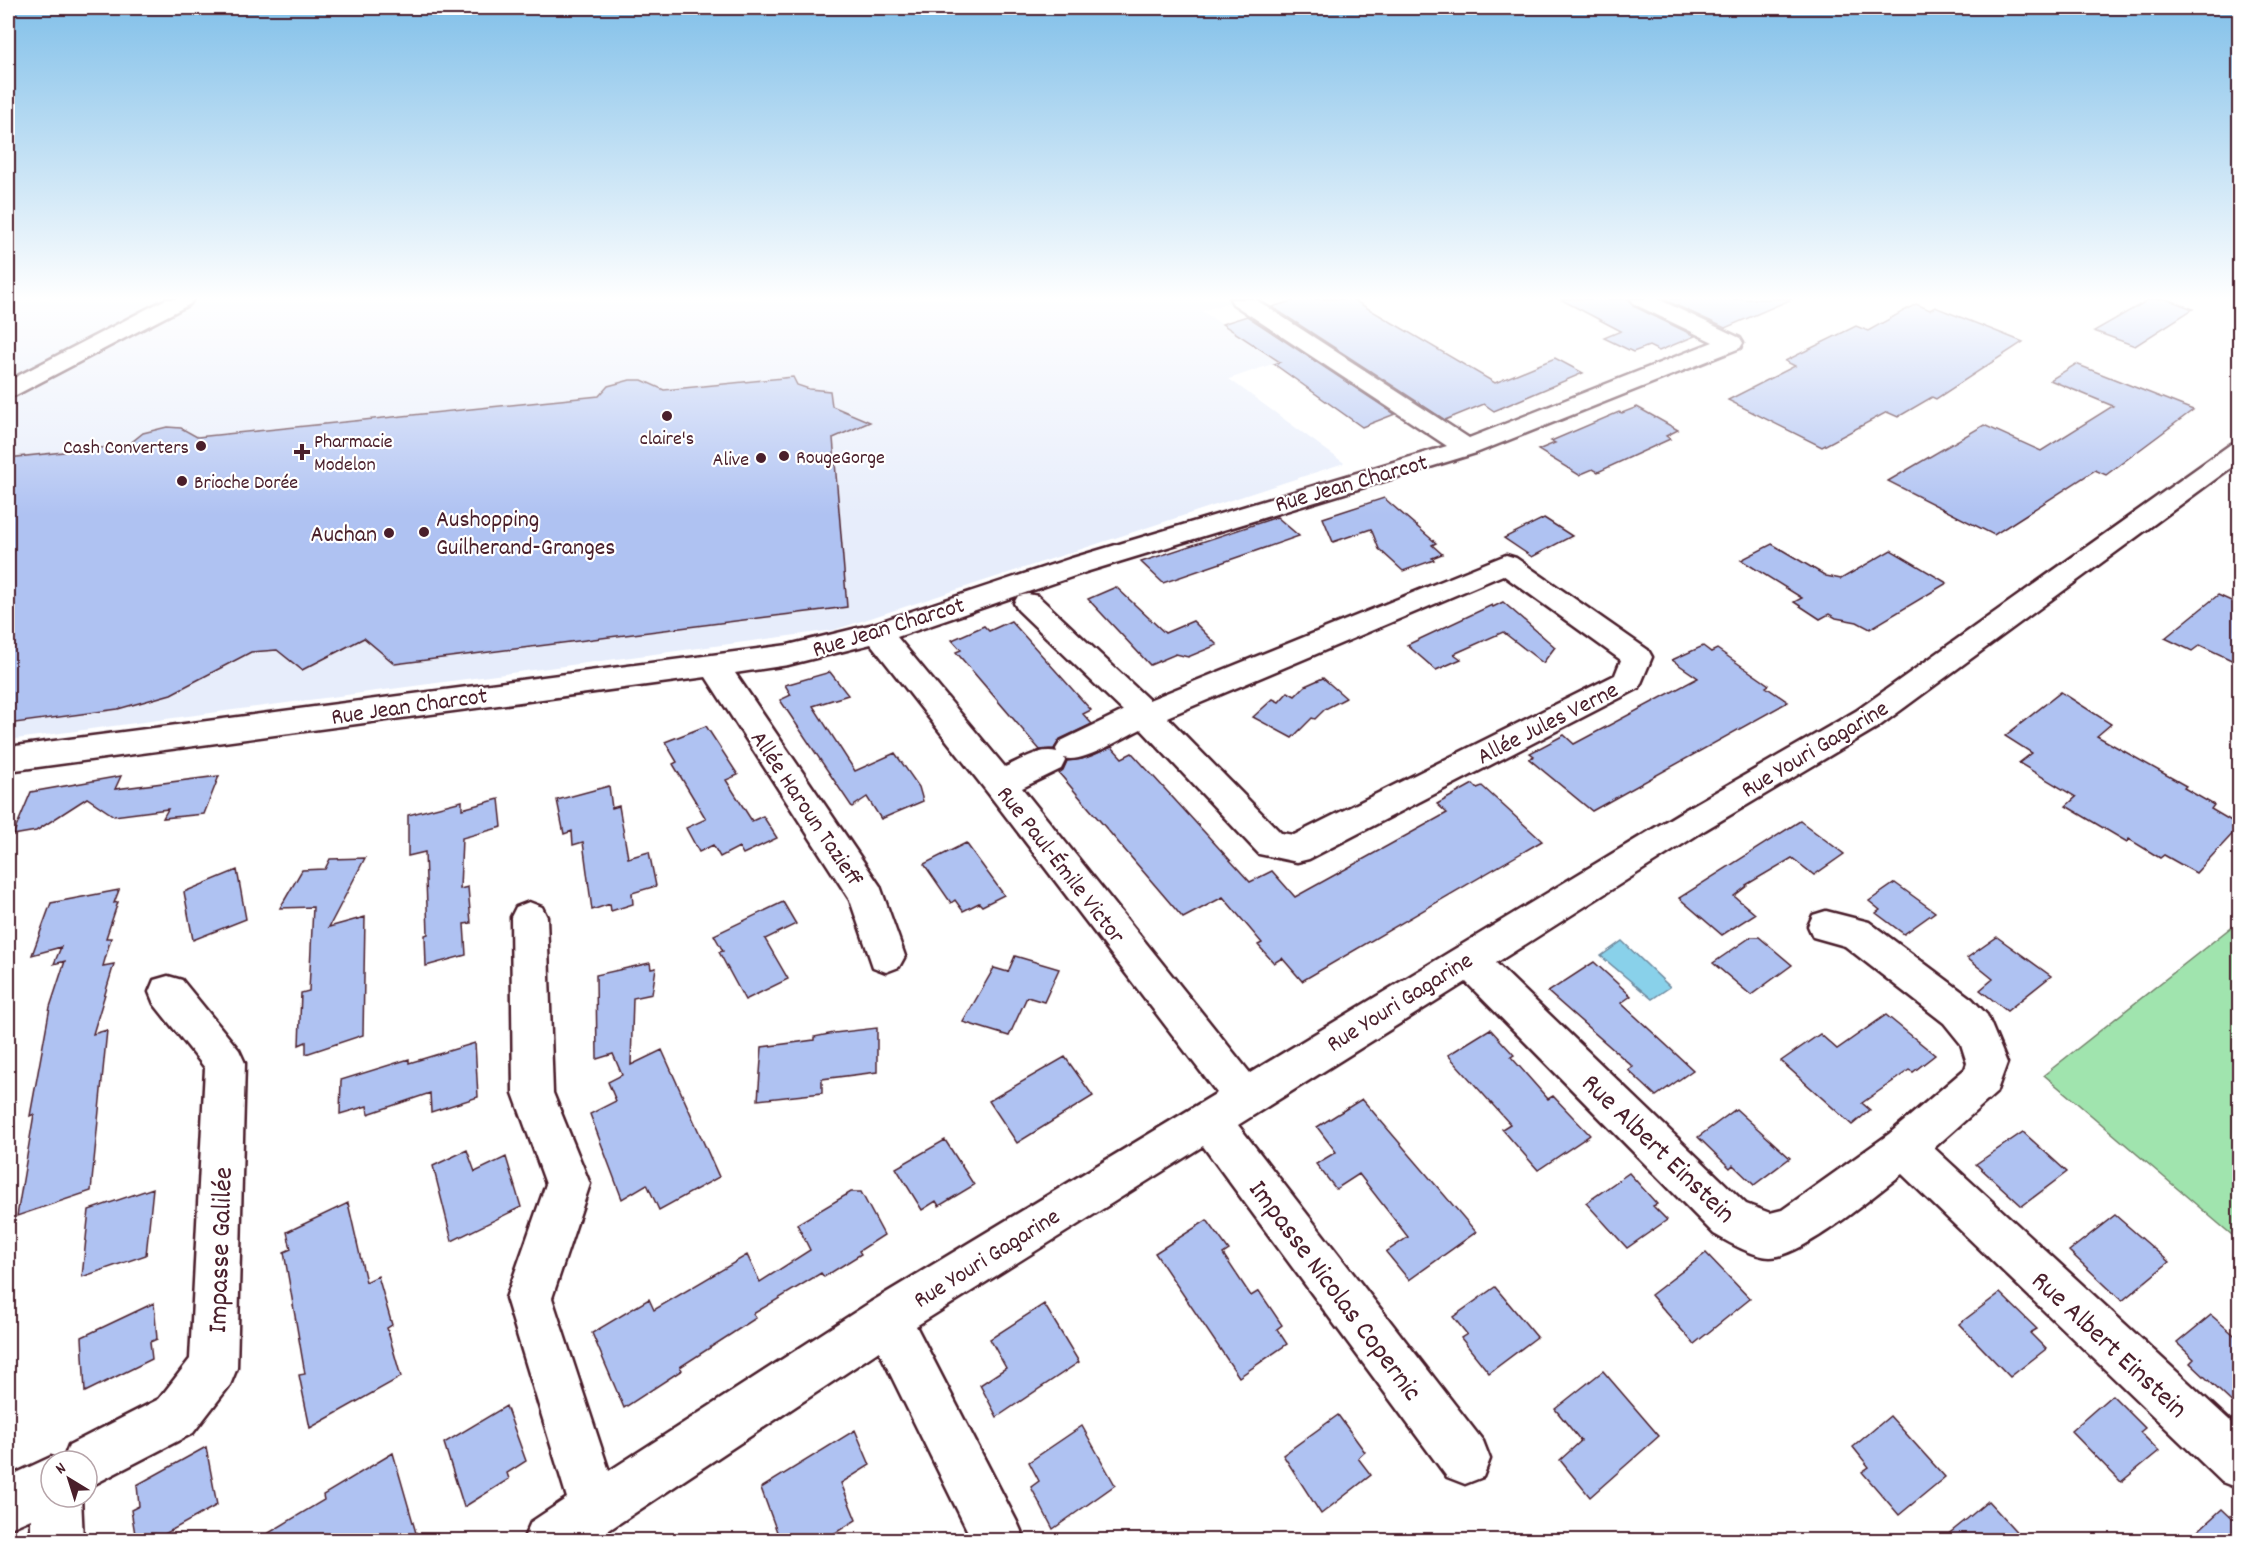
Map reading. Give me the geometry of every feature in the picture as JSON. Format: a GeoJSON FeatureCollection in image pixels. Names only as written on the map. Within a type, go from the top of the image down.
{"type":"FeatureCollection","features":[{"type":"Feature","properties":{"kind":"street"},"geometry":{"type":"LineString","coordinates":[[8,390],[44,371]]}},
{"type":"Feature","properties":{"kind":"street"},"geometry":{"type":"LineString","coordinates":[[1351,371],[1467,448]]}},
{"type":"Feature","properties":{"kind":"street","name":"Rue Jean Charcot"},"geometry":{"type":"LineString","coordinates":[[8,764],[573,683],[788,655],[878,633],[1114,554],[1467,448],[1661,371]]}},
{"type":"Feature","properties":{"kind":"street","name":"Rue Youri Gagarine"},"geometry":{"type":"LineString","coordinates":[[549,1540],[887,1318],[1619,868],[1693,820],[1868,719],[2240,448]]}},
{"type":"Feature","properties":{"kind":"street","name":"Allée Jules Verne"},"geometry":{"type":"LineString","coordinates":[[1000,784],[1145,714],[1506,564],[1637,657],[1628,681],[1297,849],[1271,845],[1145,714],[1028,603]]}},
{"type":"Feature","properties":{"kind":"street","name":"Rue Paul-Émile Victor"},"geometry":{"type":"LineString","coordinates":[[878,633],[1000,784],[1226,1108]]}},
{"type":"Feature","properties":{"kind":"street","name":"Allée Haroun Tazieff"},"geometry":{"type":"LineString","coordinates":[[714,666],[867,896],[886,956]]}},
{"type":"Feature","properties":{"kind":"street"},"geometry":{"type":"LineString","coordinates":[[529,918],[534,1093],[568,1184],[529,1298],[596,1510]]}},
{"type":"Feature","properties":{"kind":"street","name":"Rue Albert Einstein"},"geometry":{"type":"LineString","coordinates":[[1468,959],[1730,1219],[1749,1229],[1770,1234],[1793,1228],[1904,1148],[1982,1080],[1987,1063],[1982,1044],[1973,1027],[1958,1011],[1856,933],[1826,926]]}},
{"type":"Feature","properties":{"kind":"street","name":"Impasse Galilée"},"geometry":{"type":"LineString","coordinates":[[99,1457],[176,1416],[213,1368],[225,1063],[168,992]]}},
{"type":"Feature","properties":{"kind":"street","name":"Impasse Nicolas Copernic"},"geometry":{"type":"LineString","coordinates":[[1226,1108],[1465,1459]]}},
{"type":"Feature","properties":{"kind":"street","name":"Rue Albert Einstein"},"geometry":{"type":"LineString","coordinates":[[1904,1148],[2240,1464]]}},
{"type":"Feature","properties":{"kind":"street"},"geometry":{"type":"LineString","coordinates":[[887,1318],[999,1540]]}},
{"type":"Feature","properties":{"kind":"street"},"geometry":{"type":"LineString","coordinates":[[8,1504],[39,1488]]}},
{"type":"Feature","properties":{"kind":"street"},"geometry":{"type":"LineString","coordinates":[[56,1509],[57,1540]]}},
{"type":"Feature","properties":{"kind":"shaded area"},"geometry":{"type":"Polygon","coordinates":[[[8,371],[1251,371],[1229,379],[1344,463],[834,630],[8,740],[8,371]]]}},
{"type":"Feature","properties":{"kind":"green space"},"geometry":{"type":"Polygon","coordinates":[[[2239,921],[2239,1241],[2044,1075],[2239,921]]]}},
{"type":"Feature","properties":{"kind":"water"},"geometry":{"type":"Polygon","coordinates":[[[1622,941],[1670,987],[1652,999],[1601,956],[1622,941]]]}},
{"type":"Feature","properties":{"kind":"building"},"geometry":{"type":"Polygon","coordinates":[[[1284,371],[1330,371],[1395,414],[1362,427],[1284,371]]]}},
{"type":"Feature","properties":{"kind":"building"},"geometry":{"type":"Polygon","coordinates":[[[1370,371],[1475,371],[1495,383],[1523,371],[1583,373],[1494,411],[1484,404],[1445,420],[1370,371]]]}},
{"type":"Feature","properties":{"kind":"building"},"geometry":{"type":"Polygon","coordinates":[[[1785,371],[1978,371],[1936,399],[1932,397],[1898,417],[1887,412],[1822,447],[1728,400],[1785,371]]]}},
{"type":"Feature","properties":{"kind":"building"},"geometry":{"type":"Polygon","coordinates":[[[2064,371],[2094,371],[2193,410],[2106,475],[2095,470],[1994,535],[1888,481],[1984,425],[2041,451],[2113,406],[2050,380],[2064,371]]]}},
{"type":"Feature","properties":{"kind":"building","name":"Aushopping Guilherand-Granges"},"geometry":{"type":"Polygon","coordinates":[[[793,377],[797,385],[830,391],[832,406],[870,422],[833,438],[847,607],[395,664],[364,638],[302,670],[277,650],[251,652],[171,694],[118,709],[8,724],[8,458],[128,445],[143,433],[167,427],[181,428],[197,437],[599,396],[608,386],[630,380],[642,380],[664,390],[793,377]]]}},
{"type":"Feature","properties":{"kind":"building"},"geometry":{"type":"Polygon","coordinates":[[[1637,407],[1678,430],[1666,436],[1670,439],[1598,472],[1593,469],[1579,475],[1538,450],[1555,443],[1551,441],[1619,412],[1637,407]]]}},
{"type":"Feature","properties":{"kind":"building"},"geometry":{"type":"Polygon","coordinates":[[[1384,498],[1436,543],[1432,545],[1442,554],[1432,558],[1434,560],[1403,571],[1379,549],[1371,529],[1333,542],[1323,518],[1384,498]]]}},
{"type":"Feature","properties":{"kind":"building"},"geometry":{"type":"Polygon","coordinates":[[[1277,517],[1299,536],[1163,583],[1141,562],[1277,517]]]}},
{"type":"Feature","properties":{"kind":"building"},"geometry":{"type":"Polygon","coordinates":[[[1544,518],[1572,536],[1532,557],[1504,538],[1544,518]]]}},
{"type":"Feature","properties":{"kind":"building"},"geometry":{"type":"Polygon","coordinates":[[[1772,544],[1826,576],[1841,579],[1891,550],[1947,583],[1870,629],[1857,622],[1836,618],[1829,614],[1820,619],[1794,602],[1802,598],[1741,560],[1772,544]]]}},
{"type":"Feature","properties":{"kind":"building"},"geometry":{"type":"Polygon","coordinates":[[[1116,587],[1165,633],[1193,621],[1217,645],[1188,657],[1176,654],[1150,665],[1088,599],[1116,587]]]}},
{"type":"Feature","properties":{"kind":"building"},"geometry":{"type":"Polygon","coordinates":[[[2218,595],[2240,605],[2240,664],[2200,645],[2192,651],[2165,638],[2218,595]]]}},
{"type":"Feature","properties":{"kind":"building"},"geometry":{"type":"Polygon","coordinates":[[[1503,602],[1555,647],[1543,663],[1503,632],[1454,654],[1461,659],[1436,670],[1407,645],[1492,605],[1493,607],[1503,602]]]}},
{"type":"Feature","properties":{"kind":"building"},"geometry":{"type":"Polygon","coordinates":[[[1011,621],[1091,710],[1083,714],[1092,724],[1060,739],[1054,749],[1040,750],[956,652],[961,650],[952,640],[984,626],[989,631],[1011,621]]]}},
{"type":"Feature","properties":{"kind":"building"},"geometry":{"type":"Polygon","coordinates":[[[1703,646],[1711,652],[1717,649],[1769,685],[1766,687],[1788,702],[1592,811],[1529,759],[1534,756],[1530,753],[1564,735],[1574,744],[1698,678],[1672,660],[1703,646]]]}},
{"type":"Feature","properties":{"kind":"building"},"geometry":{"type":"Polygon","coordinates":[[[830,672],[848,695],[813,706],[855,771],[895,753],[919,787],[923,801],[881,819],[867,797],[852,807],[780,700],[791,695],[785,685],[830,672]]]}},
{"type":"Feature","properties":{"kind":"building"},"geometry":{"type":"Polygon","coordinates":[[[1323,678],[1346,698],[1325,709],[1315,719],[1312,718],[1292,738],[1253,717],[1273,699],[1279,702],[1288,692],[1295,696],[1305,686],[1323,678]]]}},
{"type":"Feature","properties":{"kind":"building"},"geometry":{"type":"Polygon","coordinates":[[[2061,692],[2111,724],[2097,736],[2186,786],[2184,788],[2214,805],[2211,809],[2240,826],[2196,873],[2164,855],[2160,858],[2129,839],[2127,842],[2066,806],[2076,797],[2019,763],[2032,753],[2005,736],[2061,692]]]}},
{"type":"Feature","properties":{"kind":"building"},"geometry":{"type":"Polygon","coordinates":[[[706,726],[738,775],[726,780],[752,821],[763,816],[777,838],[743,854],[739,847],[720,857],[713,845],[699,852],[686,828],[706,819],[673,764],[677,762],[665,742],[706,726]]]}},
{"type":"Feature","properties":{"kind":"building"},"geometry":{"type":"Polygon","coordinates":[[[1112,747],[1122,758],[1132,753],[1250,882],[1272,871],[1295,897],[1447,813],[1437,804],[1473,784],[1477,788],[1482,786],[1542,841],[1302,981],[1282,958],[1274,963],[1258,945],[1262,943],[1223,897],[1183,918],[1059,773],[1067,761],[1082,759],[1112,747]]]}},
{"type":"Feature","properties":{"kind":"building"},"geometry":{"type":"Polygon","coordinates":[[[121,776],[115,789],[219,776],[204,814],[163,818],[168,809],[114,816],[87,798],[36,831],[13,835],[31,792],[121,776]]]}},
{"type":"Feature","properties":{"kind":"building"},"geometry":{"type":"Polygon","coordinates":[[[609,786],[612,808],[619,806],[628,858],[649,852],[656,886],[632,893],[633,904],[611,911],[610,904],[592,910],[583,842],[573,845],[572,831],[564,834],[557,800],[609,786]]]}},
{"type":"Feature","properties":{"kind":"building"},"geometry":{"type":"Polygon","coordinates":[[[499,799],[502,827],[462,838],[460,889],[468,887],[471,923],[464,924],[466,955],[426,966],[425,935],[428,934],[425,852],[408,856],[408,815],[462,801],[462,809],[499,799]]]}},
{"type":"Feature","properties":{"kind":"building"},"geometry":{"type":"Polygon","coordinates":[[[1800,821],[1844,854],[1814,875],[1792,858],[1746,885],[1734,896],[1755,914],[1722,935],[1679,898],[1800,821]]]}},
{"type":"Feature","properties":{"kind":"building"},"geometry":{"type":"Polygon","coordinates":[[[966,843],[1004,895],[982,906],[979,903],[963,911],[955,900],[951,903],[924,864],[966,843]]]}},
{"type":"Feature","properties":{"kind":"building"},"geometry":{"type":"Polygon","coordinates":[[[365,858],[329,927],[365,917],[363,1035],[306,1054],[306,1042],[299,1045],[301,993],[309,991],[313,907],[280,908],[302,870],[325,869],[330,859],[365,858]]]}},
{"type":"Feature","properties":{"kind":"building"},"geometry":{"type":"Polygon","coordinates":[[[237,870],[246,919],[193,940],[184,892],[237,870]]]}},
{"type":"Feature","properties":{"kind":"building"},"geometry":{"type":"Polygon","coordinates":[[[1895,883],[1935,912],[1904,934],[1876,913],[1880,910],[1869,901],[1895,883]]]}},
{"type":"Feature","properties":{"kind":"building"},"geometry":{"type":"Polygon","coordinates":[[[119,890],[114,903],[118,902],[106,938],[111,938],[103,966],[114,964],[93,1034],[107,1030],[91,1191],[17,1216],[34,1114],[30,1116],[50,1007],[65,961],[54,964],[61,947],[32,955],[51,903],[119,890]]]}},
{"type":"Feature","properties":{"kind":"building"},"geometry":{"type":"Polygon","coordinates":[[[783,902],[796,924],[765,939],[788,979],[745,1000],[719,952],[723,951],[714,935],[783,902]]]}},
{"type":"Feature","properties":{"kind":"building"},"geometry":{"type":"Polygon","coordinates":[[[1751,937],[1759,937],[1792,965],[1751,995],[1713,963],[1751,937]]]}},
{"type":"Feature","properties":{"kind":"building"},"geometry":{"type":"Polygon","coordinates":[[[1997,937],[2051,976],[2007,1011],[1980,990],[1993,979],[1967,958],[1997,937]]]}},
{"type":"Feature","properties":{"kind":"building"},"geometry":{"type":"Polygon","coordinates":[[[1015,956],[1059,969],[1044,1002],[1027,997],[1009,1036],[963,1022],[994,968],[1008,972],[1015,956]]]}},
{"type":"Feature","properties":{"kind":"building"},"geometry":{"type":"Polygon","coordinates":[[[1594,962],[1631,996],[1621,1003],[1693,1070],[1656,1096],[1628,1070],[1633,1067],[1548,992],[1594,962]]]}},
{"type":"Feature","properties":{"kind":"building"},"geometry":{"type":"Polygon","coordinates":[[[650,963],[651,969],[656,968],[652,994],[633,998],[631,1065],[662,1050],[719,1177],[659,1210],[647,1184],[622,1199],[590,1114],[616,1101],[608,1082],[622,1075],[613,1054],[597,1059],[596,975],[650,963]]]}},
{"type":"Feature","properties":{"kind":"building"},"geometry":{"type":"Polygon","coordinates":[[[1886,1015],[1935,1055],[1913,1072],[1909,1070],[1862,1103],[1870,1110],[1852,1125],[1781,1061],[1820,1034],[1837,1049],[1886,1015]]]}},
{"type":"Feature","properties":{"kind":"building"},"geometry":{"type":"Polygon","coordinates":[[[877,1028],[877,1072],[822,1079],[822,1093],[758,1100],[762,1047],[814,1040],[814,1037],[834,1033],[877,1028]]]}},
{"type":"Feature","properties":{"kind":"building"},"geometry":{"type":"Polygon","coordinates":[[[1490,1029],[1514,1055],[1511,1057],[1548,1099],[1553,1096],[1590,1135],[1538,1170],[1502,1129],[1510,1124],[1448,1055],[1490,1029]]]}},
{"type":"Feature","properties":{"kind":"building"},"geometry":{"type":"Polygon","coordinates":[[[475,1043],[478,1097],[431,1112],[430,1093],[368,1114],[367,1106],[340,1114],[341,1080],[409,1059],[409,1063],[475,1043]]]}},
{"type":"Feature","properties":{"kind":"building"},"geometry":{"type":"Polygon","coordinates":[[[1065,1057],[1093,1096],[1017,1143],[989,1101],[1065,1057]]]}},
{"type":"Feature","properties":{"kind":"building"},"geometry":{"type":"Polygon","coordinates":[[[1362,1099],[1476,1232],[1409,1280],[1386,1252],[1408,1237],[1359,1174],[1336,1189],[1316,1164],[1336,1152],[1317,1127],[1362,1099]]]}},
{"type":"Feature","properties":{"kind":"building"},"geometry":{"type":"Polygon","coordinates":[[[1736,1109],[1790,1158],[1754,1185],[1733,1165],[1730,1168],[1698,1137],[1736,1109]]]}},
{"type":"Feature","properties":{"kind":"building"},"geometry":{"type":"Polygon","coordinates":[[[2023,1132],[2067,1172],[2022,1206],[1976,1164],[2023,1132]]]}},
{"type":"Feature","properties":{"kind":"building"},"geometry":{"type":"Polygon","coordinates":[[[945,1140],[974,1185],[939,1206],[936,1201],[922,1210],[896,1168],[945,1140]]]}},
{"type":"Feature","properties":{"kind":"building"},"geometry":{"type":"Polygon","coordinates":[[[467,1150],[475,1172],[506,1157],[521,1207],[452,1241],[433,1166],[467,1150]]]}},
{"type":"Feature","properties":{"kind":"building"},"geometry":{"type":"Polygon","coordinates":[[[1629,1173],[1657,1204],[1653,1206],[1667,1220],[1627,1248],[1586,1203],[1629,1173]]]}},
{"type":"Feature","properties":{"kind":"building"},"geometry":{"type":"Polygon","coordinates":[[[153,1188],[146,1255],[82,1277],[89,1210],[153,1188]]]}},
{"type":"Feature","properties":{"kind":"building"},"geometry":{"type":"Polygon","coordinates":[[[851,1192],[861,1192],[884,1235],[859,1251],[861,1254],[824,1277],[821,1273],[753,1314],[756,1318],[680,1367],[682,1370],[624,1408],[592,1333],[649,1299],[654,1310],[747,1255],[760,1282],[810,1250],[797,1224],[851,1192]]]}},
{"type":"Feature","properties":{"kind":"building"},"geometry":{"type":"Polygon","coordinates":[[[348,1203],[366,1282],[378,1276],[392,1325],[387,1328],[401,1377],[310,1428],[299,1375],[305,1374],[284,1252],[291,1249],[287,1232],[348,1203]]]}},
{"type":"Feature","properties":{"kind":"building"},"geometry":{"type":"Polygon","coordinates":[[[2115,1215],[2169,1262],[2122,1301],[2069,1251],[2115,1215]]]}},
{"type":"Feature","properties":{"kind":"building"},"geometry":{"type":"Polygon","coordinates":[[[1207,1220],[1229,1250],[1223,1254],[1251,1296],[1259,1291],[1282,1325],[1277,1329],[1287,1344],[1239,1377],[1155,1253],[1207,1220]]]}},
{"type":"Feature","properties":{"kind":"building"},"geometry":{"type":"Polygon","coordinates":[[[1706,1253],[1750,1299],[1694,1344],[1651,1295],[1706,1253]]]}},
{"type":"Feature","properties":{"kind":"building"},"geometry":{"type":"Polygon","coordinates":[[[1495,1287],[1537,1337],[1489,1373],[1461,1338],[1467,1334],[1453,1317],[1495,1287]]]}},
{"type":"Feature","properties":{"kind":"building"},"geometry":{"type":"Polygon","coordinates":[[[2000,1293],[2037,1329],[2030,1333],[2046,1349],[2010,1377],[1959,1324],[2000,1293]]]}},
{"type":"Feature","properties":{"kind":"building"},"geometry":{"type":"Polygon","coordinates":[[[154,1303],[157,1339],[150,1342],[152,1359],[85,1392],[82,1337],[154,1303]]]}},
{"type":"Feature","properties":{"kind":"building"},"geometry":{"type":"Polygon","coordinates":[[[1044,1304],[1079,1362],[997,1417],[980,1385],[1006,1368],[990,1339],[1044,1304]]]}},
{"type":"Feature","properties":{"kind":"building"},"geometry":{"type":"Polygon","coordinates":[[[2211,1315],[2240,1340],[2240,1410],[2190,1363],[2194,1359],[2177,1343],[2211,1315]]]}},
{"type":"Feature","properties":{"kind":"building"},"geometry":{"type":"Polygon","coordinates":[[[1603,1371],[1659,1436],[1590,1497],[1560,1460],[1581,1441],[1555,1409],[1603,1371]]]}},
{"type":"Feature","properties":{"kind":"building"},"geometry":{"type":"Polygon","coordinates":[[[2112,1395],[2145,1428],[2140,1432],[2159,1451],[2121,1482],[2071,1431],[2112,1395]]]}},
{"type":"Feature","properties":{"kind":"building"},"geometry":{"type":"Polygon","coordinates":[[[506,1406],[526,1461],[507,1473],[509,1479],[464,1507],[444,1443],[506,1406]]]}},
{"type":"Feature","properties":{"kind":"building"},"geometry":{"type":"Polygon","coordinates":[[[1338,1415],[1365,1452],[1358,1458],[1371,1475],[1321,1514],[1283,1455],[1338,1415]]]}},
{"type":"Feature","properties":{"kind":"building"},"geometry":{"type":"Polygon","coordinates":[[[1890,1416],[1945,1477],[1899,1515],[1862,1472],[1869,1467],[1853,1447],[1890,1416]]]}},
{"type":"Feature","properties":{"kind":"building"},"geometry":{"type":"Polygon","coordinates":[[[1082,1426],[1115,1485],[1053,1529],[1031,1487],[1039,1481],[1029,1462],[1082,1426]]]}},
{"type":"Feature","properties":{"kind":"building"},"geometry":{"type":"Polygon","coordinates":[[[855,1430],[870,1465],[841,1483],[856,1520],[824,1540],[780,1540],[761,1488],[855,1430]]]}},
{"type":"Feature","properties":{"kind":"building"},"geometry":{"type":"Polygon","coordinates":[[[206,1447],[217,1505],[154,1540],[136,1540],[131,1510],[139,1506],[137,1485],[206,1447]]]}},
{"type":"Feature","properties":{"kind":"building"},"geometry":{"type":"Polygon","coordinates":[[[393,1453],[416,1533],[404,1540],[257,1540],[324,1500],[323,1495],[393,1453]]]}},
{"type":"Feature","properties":{"kind":"building"},"geometry":{"type":"Polygon","coordinates":[[[1988,1501],[2024,1540],[1941,1540],[1967,1519],[1988,1501]]]}},
{"type":"Feature","properties":{"kind":"building"},"geometry":{"type":"Polygon","coordinates":[[[2222,1509],[2240,1526],[2240,1540],[2188,1540],[2222,1509]]]}},
{"type":"Feature","properties":{"kind":"place","name":"claire's"},"geometry":{"type":"Point","coordinates":[667,416]}},
{"type":"Feature","properties":{"kind":"place","name":"Cash Converters"},"geometry":{"type":"Point","coordinates":[201,446]}},
{"type":"Feature","properties":{"kind":"place","name":"Pharmacie Modelon"},"geometry":{"type":"Point","coordinates":[302,452]}},
{"type":"Feature","properties":{"kind":"place","name":"RougeGorge"},"geometry":{"type":"Point","coordinates":[784,456]}},
{"type":"Feature","properties":{"kind":"place","name":"Alive"},"geometry":{"type":"Point","coordinates":[761,458]}},
{"type":"Feature","properties":{"kind":"place","name":"Brioche Dorée"},"geometry":{"type":"Point","coordinates":[182,481]}},
{"type":"Feature","properties":{"kind":"place","name":"Aushopping Guilherand-Granges"},"geometry":{"type":"Point","coordinates":[424,532]}},
{"type":"Feature","properties":{"kind":"place","name":"Auchan"},"geometry":{"type":"Point","coordinates":[389,533]}}]}
